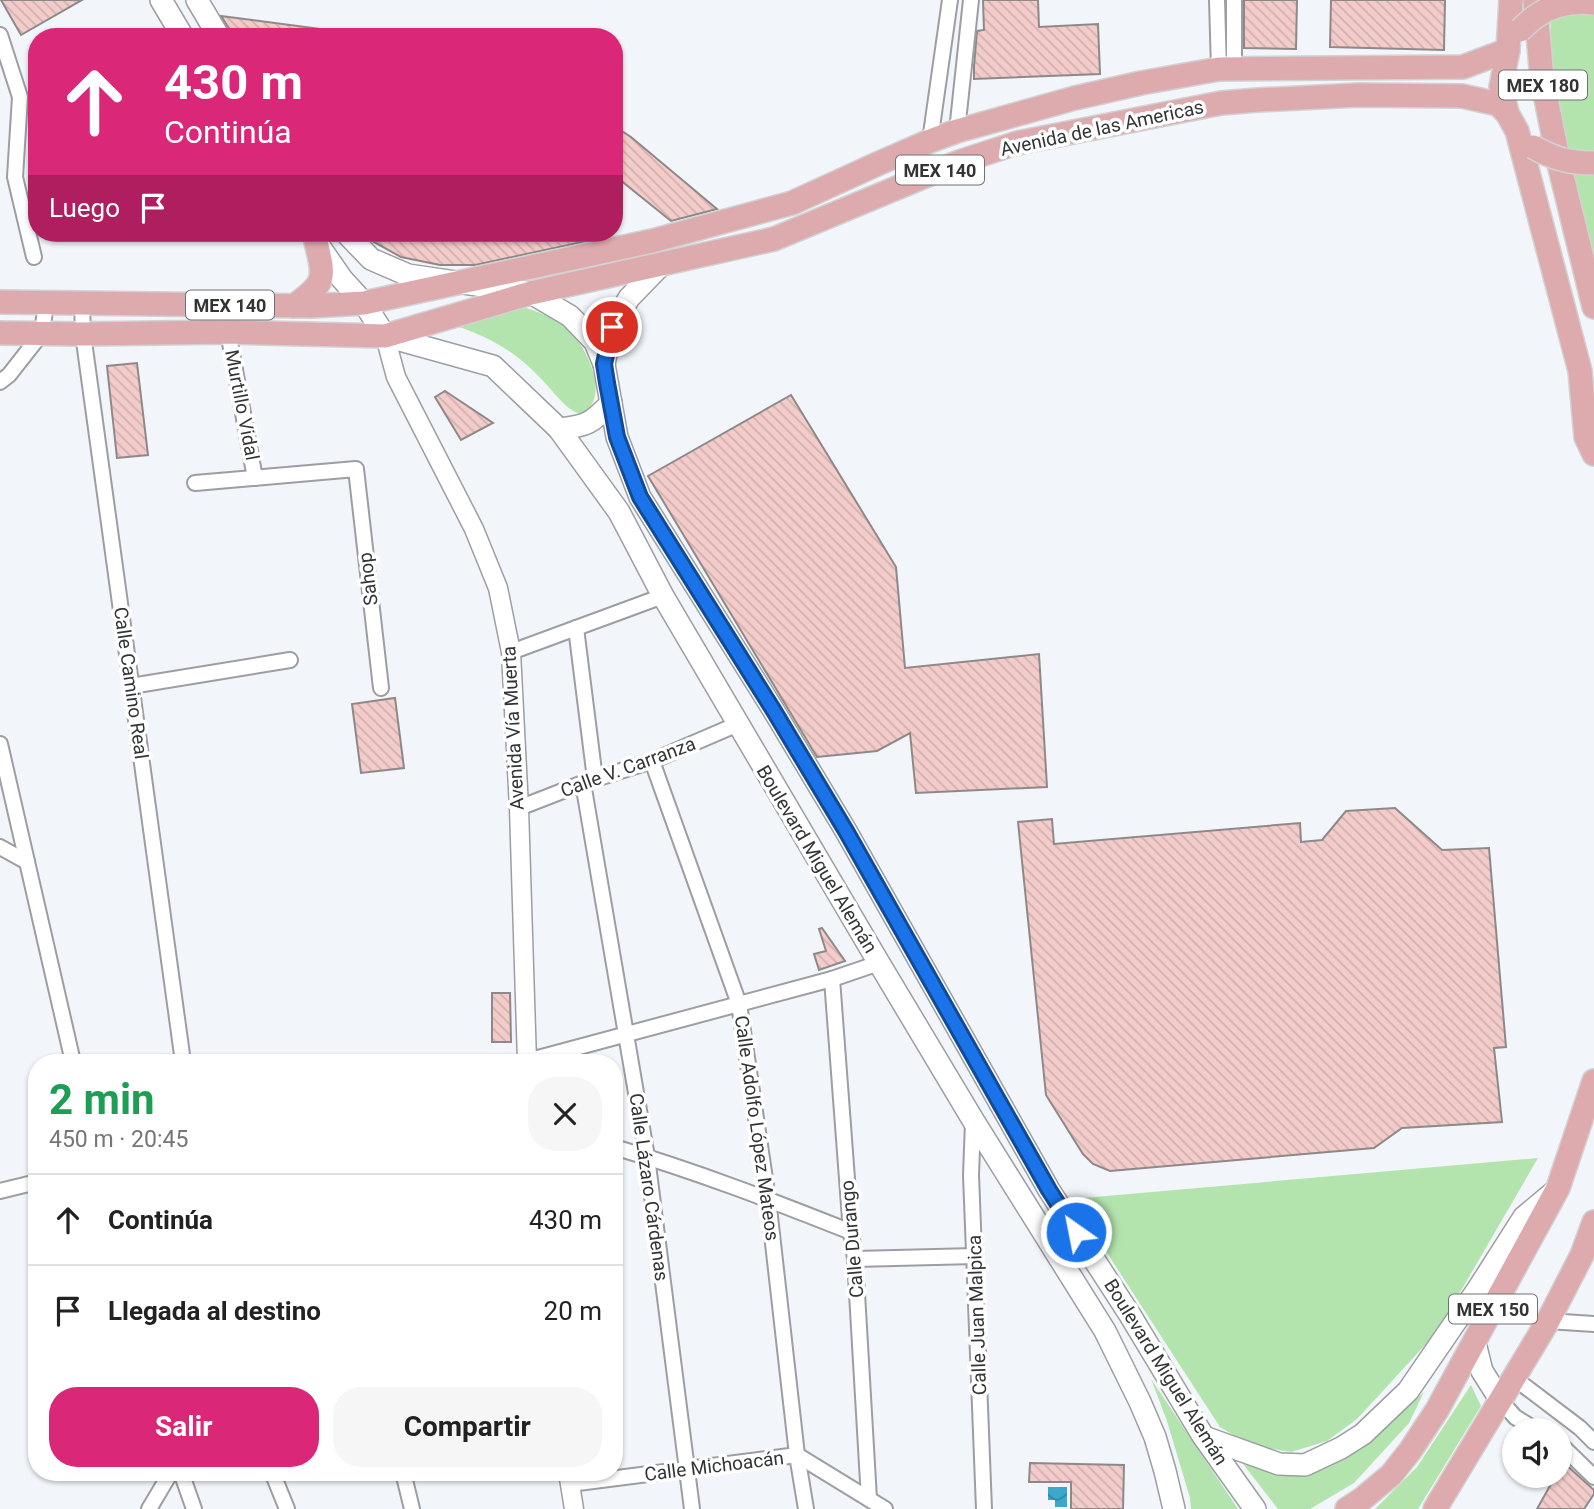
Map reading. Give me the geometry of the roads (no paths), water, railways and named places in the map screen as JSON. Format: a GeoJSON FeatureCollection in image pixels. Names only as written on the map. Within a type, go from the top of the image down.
{"type":"FeatureCollection","features":[{"type":"Feature","properties":{"kind":"main road"},"geometry":{"type":"LineString","coordinates":[[161,0],[178,28]]}},
{"type":"Feature","properties":{"kind":"main road"},"geometry":{"type":"LineString","coordinates":[[197,0],[214,28]]}},
{"type":"Feature","properties":{"kind":"main road"},"geometry":{"type":"LineString","coordinates":[[1511,0],[1508,50],[1501,87],[1519,130],[1580,371],[1586,437],[1594,454]]}},
{"type":"Feature","properties":{"kind":"main road","name":"MEX 180"},"geometry":{"type":"LineString","coordinates":[[1535,0],[1542,79],[1560,168],[1594,307]]}},
{"type":"Feature","properties":{"kind":"main road"},"geometry":{"type":"LineString","coordinates":[[1508,50],[1520,30],[1538,15],[1559,5],[1594,3]]}},
{"type":"Feature","properties":{"kind":"main road","name":"Avenida de las Americas"},"geometry":{"type":"LineString","coordinates":[[457,283],[701,228],[792,203],[957,131],[1075,98],[1142,83],[1227,69],[1463,67],[1508,50]]}},
{"type":"Feature","properties":{"kind":"main road","name":"Avenida de las Americas"},"geometry":{"type":"LineString","coordinates":[[385,336],[531,293],[774,239],[959,162],[1017,143],[1221,103],[1358,95],[1462,96],[1498,104],[1519,130],[1552,158],[1573,163],[1594,163]]}},
{"type":"Feature","properties":{"kind":"main road"},"geometry":{"type":"LineString","coordinates":[[1075,98],[1083,130]]}},
{"type":"Feature","properties":{"kind":"main road"},"geometry":{"type":"LineString","coordinates":[[294,306],[320,283],[322,265],[315,242]]}},
{"type":"Feature","properties":{"kind":"main road"},"geometry":{"type":"LineString","coordinates":[[316,242],[342,279],[364,303],[385,336]]}},
{"type":"Feature","properties":{"kind":"main road","name":"Boulevard Miguel Alemán"},"geometry":{"type":"LineString","coordinates":[[355,242],[371,259],[408,275],[531,293],[570,316],[595,342],[604,364],[617,437],[640,497],[846,831],[1049,1190],[1130,1315],[1203,1436],[1255,1509]]}},
{"type":"Feature","properties":{"kind":"main road"},"geometry":{"type":"LineString","coordinates":[[617,248],[623,273]]}},
{"type":"Feature","properties":{"kind":"main road"},"geometry":{"type":"LineString","coordinates":[[604,364],[612,327],[629,298],[662,265]]}},
{"type":"Feature","properties":{"kind":"main road","name":"MEX 140"},"geometry":{"type":"LineString","coordinates":[[0,302],[294,306],[364,303],[457,283]]}},
{"type":"Feature","properties":{"kind":"main road","name":"MEX 140"},"geometry":{"type":"LineString","coordinates":[[0,332],[228,332],[385,336]]}},
{"type":"Feature","properties":{"kind":"main road","name":"Boulevard Miguel Alemán"},"geometry":{"type":"LineString","coordinates":[[385,336],[493,366],[559,429],[619,512],[663,596],[879,964],[1105,1331],[1154,1437],[1174,1509]]}},
{"type":"Feature","properties":{"kind":"main road"},"geometry":{"type":"LineString","coordinates":[[559,429],[588,424],[611,403]]}},
{"type":"Feature","properties":{"kind":"main road","name":"MEX 150"},"geometry":{"type":"LineString","coordinates":[[1347,1509],[1391,1475],[1437,1410],[1558,1188],[1594,1081]]}},
{"type":"Feature","properties":{"kind":"main road"},"geometry":{"type":"LineString","coordinates":[[1203,1436],[1279,1464],[1305,1465],[1363,1434],[1408,1391],[1524,1217],[1558,1188]]}},
{"type":"Feature","properties":{"kind":"main road","name":"MEX 150"},"geometry":{"type":"LineString","coordinates":[[1436,1509],[1548,1321],[1582,1255],[1594,1222]]}},
{"type":"Feature","properties":{"kind":"main road"},"geometry":{"type":"LineString","coordinates":[[1475,1343],[1482,1371],[1501,1401]]}},
{"type":"Feature","properties":{"kind":"street"},"geometry":{"type":"LineString","coordinates":[[930,141],[950,0]]}},
{"type":"Feature","properties":{"kind":"street"},"geometry":{"type":"LineString","coordinates":[[957,131],[971,0]]}},
{"type":"Feature","properties":{"kind":"street"},"geometry":{"type":"LineString","coordinates":[[1217,0],[1227,69]]}},
{"type":"Feature","properties":{"kind":"street"},"geometry":{"type":"LineString","coordinates":[[1227,69],[1234,0]]}},
{"type":"Feature","properties":{"kind":"street"},"geometry":{"type":"LineString","coordinates":[[0,35],[20,97],[15,177],[28,232]]}},
{"type":"Feature","properties":{"kind":"street"},"geometry":{"type":"LineString","coordinates":[[30,242],[34,257]]}},
{"type":"Feature","properties":{"kind":"street"},"geometry":{"type":"LineString","coordinates":[[0,382],[9,375],[42,333],[46,303]]}},
{"type":"Feature","properties":{"kind":"street","name":"Calle Camino Real"},"geometry":{"type":"LineString","coordinates":[[82,303],[83,334],[182,1054]]}},
{"type":"Feature","properties":{"kind":"street","name":"Murtillo Vidal"},"geometry":{"type":"LineString","coordinates":[[228,332],[255,478]]}},
{"type":"Feature","properties":{"kind":"street","name":"Avenida Vía Muerta"},"geometry":{"type":"LineString","coordinates":[[385,336],[396,377],[474,529],[498,588],[511,652],[519,808],[525,1054]]}},
{"type":"Feature","properties":{"kind":"street","name":"Sahop"},"geometry":{"type":"LineString","coordinates":[[255,478],[356,469],[381,688]]}},
{"type":"Feature","properties":{"kind":"street"},"geometry":{"type":"LineString","coordinates":[[195,483],[255,478]]}},
{"type":"Feature","properties":{"kind":"street"},"geometry":{"type":"LineString","coordinates":[[511,652],[663,596]]}},
{"type":"Feature","properties":{"kind":"street","name":"Calle Lázaro Cárdenas"},"geometry":{"type":"LineString","coordinates":[[576,628],[589,781],[647,1157],[692,1509]]}},
{"type":"Feature","properties":{"kind":"street"},"geometry":{"type":"LineString","coordinates":[[131,686],[290,660]]}},
{"type":"Feature","properties":{"kind":"street","name":"Calle V. Carranza"},"geometry":{"type":"LineString","coordinates":[[519,808],[589,781],[652,761],[738,724]]}},
{"type":"Feature","properties":{"kind":"street"},"geometry":{"type":"LineString","coordinates":[[0,744],[71,1054]]}},
{"type":"Feature","properties":{"kind":"street","name":"Calle Adolfo López Mateos"},"geometry":{"type":"LineString","coordinates":[[652,761],[738,1004],[768,1199],[797,1455],[806,1509]]}},
{"type":"Feature","properties":{"kind":"street"},"geometry":{"type":"LineString","coordinates":[[0,847],[27,862]]}},
{"type":"Feature","properties":{"kind":"street"},"geometry":{"type":"LineString","coordinates":[[555,1054],[879,964]]}},
{"type":"Feature","properties":{"kind":"street","name":"Calle Durango"},"geometry":{"type":"LineString","coordinates":[[832,979],[855,1259],[869,1499]]}},
{"type":"Feature","properties":{"kind":"street","name":"Calle Juan Malpica"},"geometry":{"type":"LineString","coordinates":[[973,1120],[971,1175],[984,1509]]}},
{"type":"Feature","properties":{"kind":"street"},"geometry":{"type":"LineString","coordinates":[[623,1150],[768,1199],[851,1232]]}},
{"type":"Feature","properties":{"kind":"street"},"geometry":{"type":"LineString","coordinates":[[0,1191],[28,1184]]}},
{"type":"Feature","properties":{"kind":"street"},"geometry":{"type":"LineString","coordinates":[[855,1259],[975,1256]]}},
{"type":"Feature","properties":{"kind":"street"},"geometry":{"type":"LineString","coordinates":[[1548,1321],[1594,1324]]}},
{"type":"Feature","properties":{"kind":"street"},"geometry":{"type":"LineString","coordinates":[[1514,1378],[1580,1428],[1594,1442]]}},
{"type":"Feature","properties":{"kind":"street"},"geometry":{"type":"LineString","coordinates":[[1501,1401],[1517,1418]]}},
{"type":"Feature","properties":{"kind":"street","name":"Calle Michoacán"},"geometry":{"type":"LineString","coordinates":[[623,1474],[797,1455],[886,1509]]}},
{"type":"Feature","properties":{"kind":"street"},"geometry":{"type":"LineString","coordinates":[[1572,1456],[1594,1477]]}},
{"type":"Feature","properties":{"kind":"street"},"geometry":{"type":"LineString","coordinates":[[149,1509],[166,1481]]}},
{"type":"Feature","properties":{"kind":"street"},"geometry":{"type":"LineString","coordinates":[[184,1481],[194,1509]]}},
{"type":"Feature","properties":{"kind":"street"},"geometry":{"type":"LineString","coordinates":[[276,1481],[287,1509]]}},
{"type":"Feature","properties":{"kind":"street"},"geometry":{"type":"LineString","coordinates":[[405,1481],[412,1509]]}},
{"type":"Feature","properties":{"kind":"street"},"geometry":{"type":"LineString","coordinates":[[569,1481],[573,1509]]}},
{"type":"Feature","properties":{"kind":"water"},"geometry":{"type":"Polygon","coordinates":[[[1048,1487],[1067,1487],[1067,1507],[1055,1507],[1055,1500],[1048,1500],[1048,1487]]]}}]}
